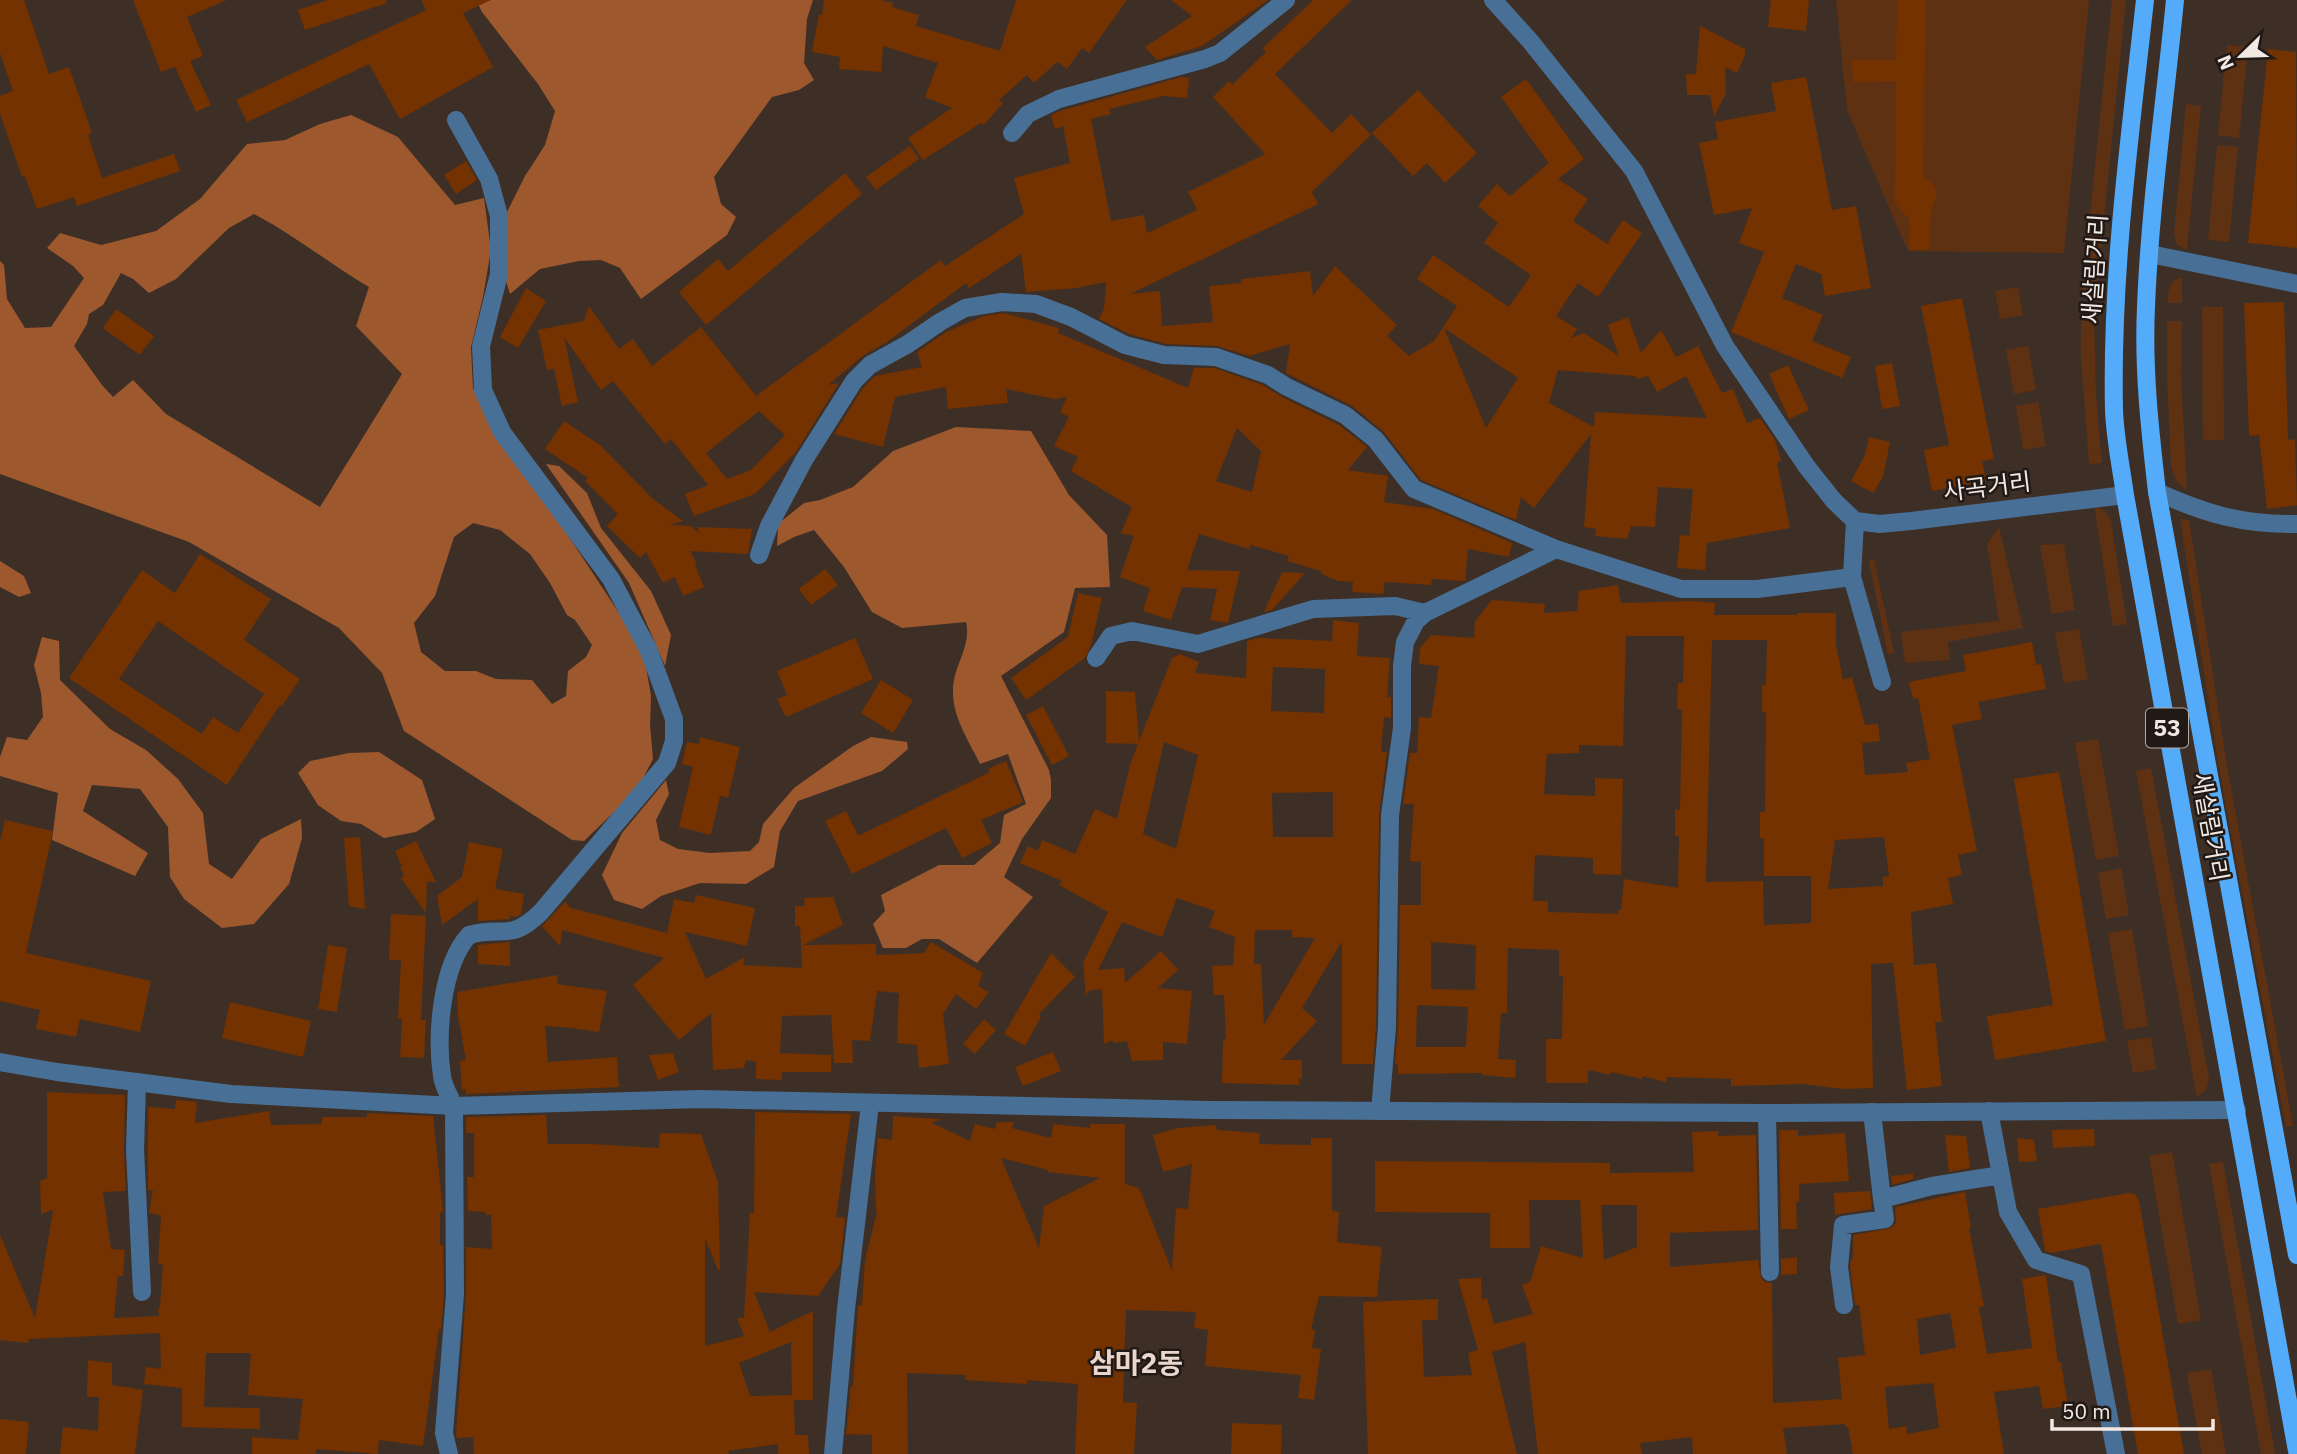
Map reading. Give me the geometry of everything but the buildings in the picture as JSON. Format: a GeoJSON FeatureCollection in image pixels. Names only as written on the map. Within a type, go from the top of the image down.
{"type":"FeatureCollection","features":[{"type":"Feature","properties":{"kind":"main road","name":"새살림거리"},"geometry":{"type":"LineString","coordinates":[[2145,0],[2115,308],[2114,413],[2124,495],[2297,1451]]}},
{"type":"Feature","properties":{"kind":"main road","name":"새살림거리"},"geometry":{"type":"LineString","coordinates":[[2175,0],[2146,308],[2146,369],[2157,492],[2297,1255]]}},
{"type":"Feature","properties":{"kind":"street"},"geometry":{"type":"LineString","coordinates":[[1012,133],[1028,114],[1059,99],[1220,53],[1286,0]]}},
{"type":"Feature","properties":{"kind":"street"},"geometry":{"type":"LineString","coordinates":[[1493,0],[1531,42],[1634,171],[1725,346],[1807,467],[1855,522],[1852,577],[1882,682]]}},
{"type":"Feature","properties":{"kind":"street"},"geometry":{"type":"LineString","coordinates":[[449,1454],[443,1433],[455,1294],[454,1106],[442,1079],[440,1029],[447,981],[463,941],[469,935],[478,932],[514,931],[528,925],[541,912],[667,763],[674,741],[674,719],[649,651],[611,579],[502,432],[483,390],[481,346],[499,274],[499,216],[489,179],[456,120]]}},
{"type":"Feature","properties":{"kind":"street"},"geometry":{"type":"LineString","coordinates":[[2150,254],[2297,284]]}},
{"type":"Feature","properties":{"kind":"street"},"geometry":{"type":"LineString","coordinates":[[759,555],[769,526],[804,460],[854,380],[870,365],[965,308],[1002,302],[1036,304],[1071,317],[1125,345],[1164,355],[1216,357],[1268,375],[1345,415],[1375,439],[1414,489],[1556,549],[1681,590],[1757,589],[1852,577]]}},
{"type":"Feature","properties":{"kind":"street"},"geometry":{"type":"LineString","coordinates":[[2157,492],[2208,514],[2238,520],[2297,524]]}},
{"type":"Feature","properties":{"kind":"street","name":"사곡거리"},"geometry":{"type":"LineString","coordinates":[[1855,522],[1880,524],[1911,521],[2124,495]]}},
{"type":"Feature","properties":{"kind":"street"},"geometry":{"type":"LineString","coordinates":[[1380,1111],[1387,1027],[1390,815],[1402,728],[1402,666],[1405,642],[1416,621],[1426,612],[1556,549]]}},
{"type":"Feature","properties":{"kind":"street"},"geometry":{"type":"LineString","coordinates":[[1096,658],[1111,636],[1132,631],[1198,644],[1313,609],[1395,606],[1426,612]]}},
{"type":"Feature","properties":{"kind":"street"},"geometry":{"type":"LineString","coordinates":[[0,1062],[231,1094],[454,1106],[699,1098],[870,1104],[1380,1111],[1767,1113],[2237,1110]]}},
{"type":"Feature","properties":{"kind":"street"},"geometry":{"type":"LineString","coordinates":[[137,1082],[135,1150],[142,1292]]}},
{"type":"Feature","properties":{"kind":"street"},"geometry":{"type":"LineString","coordinates":[[834,1454],[846,1309],[870,1104]]}},
{"type":"Feature","properties":{"kind":"street"},"geometry":{"type":"LineString","coordinates":[[1989,1111],[2008,1212],[2036,1260],[2081,1275],[2116,1454]]}},
{"type":"Feature","properties":{"kind":"street"},"geometry":{"type":"LineString","coordinates":[[1844,1305],[1839,1267],[1843,1224],[1885,1219],[1872,1112]]}},
{"type":"Feature","properties":{"kind":"street"},"geometry":{"type":"LineString","coordinates":[[1767,1113],[1770,1272]]}},
{"type":"Feature","properties":{"kind":"street"},"geometry":{"type":"LineString","coordinates":[[1881,1199],[1932,1186],[2001,1175]]}},
{"type":"Feature","properties":{"kind":"shaded area"},"geometry":{"type":"Polygon","coordinates":[[[476,0],[813,0],[807,19],[804,63],[814,80],[799,90],[772,97],[714,177],[721,204],[736,217],[727,235],[641,299],[620,268],[601,260],[579,261],[540,269],[510,294],[506,281],[507,212],[525,176],[545,145],[555,111],[476,0]]]}},
{"type":"Feature","properties":{"kind":"shaded area"},"geometry":{"type":"Polygon","coordinates":[[[1836,0],[2089,0],[2064,253],[1908,251],[1847,110],[1836,0]]]}},
{"type":"Feature","properties":{"kind":"shaded area"},"geometry":{"type":"Polygon","coordinates":[[[2112,0],[2126,0],[2096,297],[2082,295],[2112,0]]]}},
{"type":"Feature","properties":{"kind":"shaded area"},"geometry":{"type":"Polygon","coordinates":[[[2227,45],[2248,47],[2239,138],[2218,135],[2227,45]]]}},
{"type":"Feature","properties":{"kind":"shaded area"},"geometry":{"type":"Polygon","coordinates":[[[2186,104],[2201,106],[2187,250],[2177,245],[2174,233],[2186,104]]]}},
{"type":"Feature","properties":{"kind":"shaded area"},"geometry":{"type":"Polygon","coordinates":[[[351,115],[398,137],[455,205],[484,198],[491,250],[471,347],[473,388],[502,443],[548,505],[619,613],[645,661],[651,696],[653,759],[637,790],[584,841],[572,840],[404,731],[382,673],[339,628],[189,542],[0,474],[0,261],[4,265],[7,299],[25,328],[51,327],[84,278],[73,266],[47,248],[60,233],[101,245],[156,231],[200,199],[247,144],[285,140],[320,124],[351,115]],[[254,214],[229,228],[176,279],[149,293],[121,273],[103,305],[89,314],[87,324],[74,346],[113,397],[133,380],[166,414],[320,507],[402,374],[356,326],[369,287],[254,214]],[[473,523],[454,537],[435,596],[414,623],[421,652],[445,671],[476,671],[496,679],[532,680],[552,704],[566,696],[568,671],[586,657],[592,645],[575,620],[567,615],[530,554],[500,530],[473,523]]]}},
{"type":"Feature","properties":{"kind":"shaded area"},"geometry":{"type":"Polygon","coordinates":[[[2217,145],[2238,147],[2229,242],[2208,240],[2217,145]]]}},
{"type":"Feature","properties":{"kind":"shaded area"},"geometry":{"type":"Polygon","coordinates":[[[2182,278],[2182,303],[2168,303],[2172,283],[2182,278]]]}},
{"type":"Feature","properties":{"kind":"shaded area"},"geometry":{"type":"Polygon","coordinates":[[[2018,287],[2023,315],[2000,319],[1995,291],[2018,287]]]}},
{"type":"Feature","properties":{"kind":"shaded area"},"geometry":{"type":"Polygon","coordinates":[[[2202,307],[2223,307],[2224,440],[2203,440],[2202,307]]]}},
{"type":"Feature","properties":{"kind":"shaded area"},"geometry":{"type":"Polygon","coordinates":[[[2081,317],[2094,317],[2096,395],[2102,463],[2089,464],[2081,359],[2081,317]]]}},
{"type":"Feature","properties":{"kind":"shaded area"},"geometry":{"type":"Polygon","coordinates":[[[2167,321],[2182,321],[2181,375],[2187,491],[2177,482],[2171,467],[2167,321]]]}},
{"type":"Feature","properties":{"kind":"shaded area"},"geometry":{"type":"Polygon","coordinates":[[[2028,346],[2036,390],[2014,394],[2006,350],[2028,346]]]}},
{"type":"Feature","properties":{"kind":"shaded area"},"geometry":{"type":"Polygon","coordinates":[[[2038,402],[2046,446],[2023,450],[2016,406],[2038,402]]]}},
{"type":"Feature","properties":{"kind":"shaded area"},"geometry":{"type":"Polygon","coordinates":[[[956,427],[1031,431],[1069,495],[1107,535],[1110,587],[1075,588],[1064,632],[1001,676],[1049,770],[1051,798],[1022,839],[1004,877],[1033,897],[977,963],[939,939],[922,939],[906,948],[883,948],[873,924],[885,911],[881,895],[939,865],[974,865],[1000,843],[1004,815],[1026,804],[1008,754],[980,764],[959,720],[953,692],[955,674],[966,640],[966,622],[902,628],[872,612],[844,567],[814,530],[777,546],[778,524],[804,503],[820,500],[853,487],[893,451],[956,427]]]}},
{"type":"Feature","properties":{"kind":"shaded area"},"geometry":{"type":"Polygon","coordinates":[[[546,464],[559,466],[587,493],[601,528],[651,591],[671,635],[665,666],[629,583],[546,464]]]}},
{"type":"Feature","properties":{"kind":"shaded area"},"geometry":{"type":"Polygon","coordinates":[[[2094,505],[2105,511],[2111,521],[2127,624],[2113,626],[2094,505]]]}},
{"type":"Feature","properties":{"kind":"shaded area"},"geometry":{"type":"Polygon","coordinates":[[[2180,519],[2189,520],[2227,766],[2293,1126],[2286,1127],[2219,768],[2180,519]]]}},
{"type":"Feature","properties":{"kind":"shaded area"},"geometry":{"type":"Polygon","coordinates":[[[1999,527],[2023,628],[1948,642],[1950,660],[1905,663],[1901,632],[1999,621],[1987,544],[1999,527]]]}},
{"type":"Feature","properties":{"kind":"shaded area"},"geometry":{"type":"Polygon","coordinates":[[[2064,544],[2075,610],[2052,614],[2040,545],[2064,544]]]}},
{"type":"Feature","properties":{"kind":"shaded area"},"geometry":{"type":"Polygon","coordinates":[[[1874,559],[1894,653],[1888,654],[1869,561],[1874,559]]]}},
{"type":"Feature","properties":{"kind":"shaded area"},"geometry":{"type":"Polygon","coordinates":[[[0,561],[24,576],[31,593],[19,597],[0,587],[0,561]]]}},
{"type":"Feature","properties":{"kind":"shaded area"},"geometry":{"type":"Polygon","coordinates":[[[2079,629],[2088,679],[2064,683],[2055,633],[2079,629]]]}},
{"type":"Feature","properties":{"kind":"shaded area"},"geometry":{"type":"Polygon","coordinates":[[[42,637],[59,641],[60,680],[110,729],[146,750],[178,779],[203,813],[209,864],[232,879],[261,839],[301,819],[302,838],[289,884],[254,924],[222,928],[184,899],[170,877],[168,827],[140,789],[92,785],[83,811],[148,853],[135,876],[52,840],[58,793],[0,776],[0,757],[7,737],[27,740],[43,717],[41,693],[34,665],[42,637]]]}},
{"type":"Feature","properties":{"kind":"shaded area"},"geometry":{"type":"Polygon","coordinates":[[[871,737],[907,742],[908,749],[882,771],[798,801],[780,831],[774,867],[746,884],[700,883],[661,896],[642,909],[614,900],[602,875],[622,833],[666,780],[669,794],[656,820],[660,840],[678,849],[710,853],[750,851],[759,842],[763,824],[794,788],[853,746],[871,737]]]}},
{"type":"Feature","properties":{"kind":"shaded area"},"geometry":{"type":"Polygon","coordinates":[[[2098,739],[2119,856],[2096,860],[2075,743],[2098,739]]]}},
{"type":"Feature","properties":{"kind":"shaded area"},"geometry":{"type":"Polygon","coordinates":[[[379,752],[422,780],[435,819],[416,832],[384,838],[361,824],[341,821],[318,805],[298,773],[310,761],[349,753],[379,752]]]}},
{"type":"Feature","properties":{"kind":"shaded area"},"geometry":{"type":"Polygon","coordinates":[[[2151,768],[2209,1078],[2206,1090],[2197,1097],[2136,771],[2151,768]]]}},
{"type":"Feature","properties":{"kind":"shaded area"},"geometry":{"type":"Polygon","coordinates":[[[2121,868],[2129,915],[2106,919],[2098,873],[2121,868]]]}},
{"type":"Feature","properties":{"kind":"shaded area"},"geometry":{"type":"Polygon","coordinates":[[[2132,929],[2148,1026],[2125,1030],[2108,933],[2132,929]]]}},
{"type":"Feature","properties":{"kind":"shaded area"},"geometry":{"type":"Polygon","coordinates":[[[2151,1037],[2156,1069],[2133,1073],[2127,1041],[2151,1037]]]}},
{"type":"Feature","properties":{"kind":"shaded area"},"geometry":{"type":"Polygon","coordinates":[[[2172,1152],[2201,1320],[2178,1324],[2149,1156],[2172,1152]]]}},
{"type":"Feature","properties":{"kind":"shaded area"},"geometry":{"type":"Polygon","coordinates":[[[2223,1162],[2275,1454],[2261,1454],[2209,1164],[2223,1162]]]}},
{"type":"Feature","properties":{"kind":"shaded area"},"geometry":{"type":"Polygon","coordinates":[[[2211,1369],[2226,1454],[2202,1454],[2187,1373],[2211,1369]]]}},
{"type":"Feature","properties":{"kind":"district","name":"삼마2동"},"geometry":{"type":"Point","coordinates":[1136,1363]}}]}
